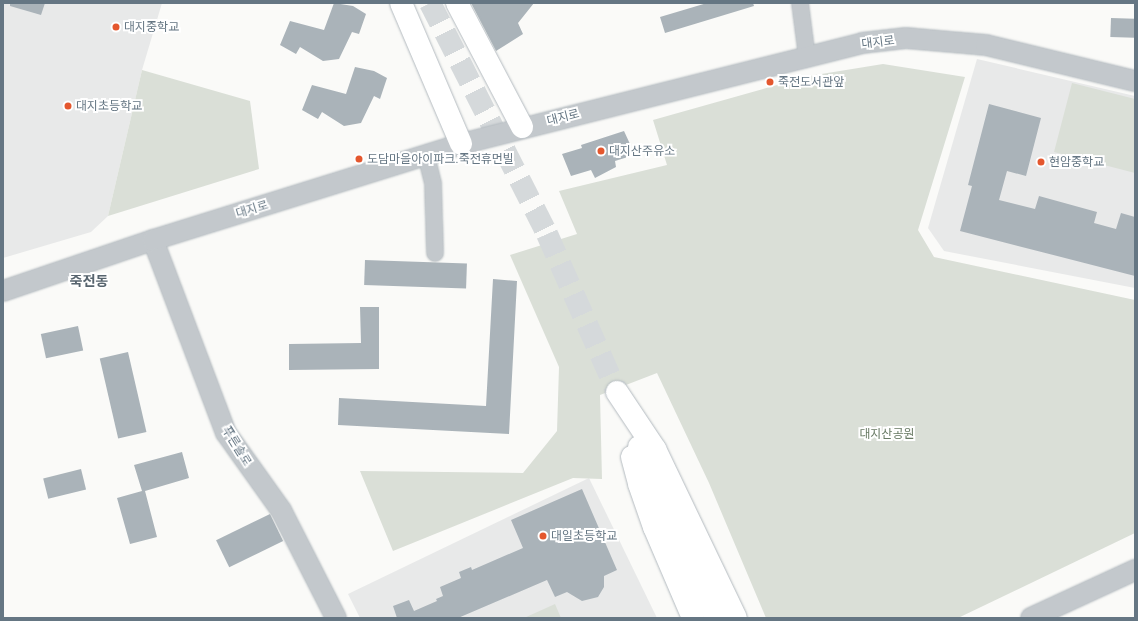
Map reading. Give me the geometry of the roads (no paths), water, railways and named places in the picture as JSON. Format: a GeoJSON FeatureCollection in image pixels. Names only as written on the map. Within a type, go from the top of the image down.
{"type":"FeatureCollection","features":[{"type":"Feature","properties":{"kind":"main road"},"geometry":{"type":"LineString","coordinates":[[401,3],[461,144]]}},
{"type":"Feature","properties":{"kind":"main road"},"geometry":{"type":"LineString","coordinates":[[457,3],[522,127]]}},
{"type":"Feature","properties":{"kind":"main road"},"geometry":{"type":"LineString","coordinates":[[617,392],[638,484],[693,618]]}},
{"type":"Feature","properties":{"kind":"main road"},"geometry":{"type":"LineString","coordinates":[[617,392],[638,446],[716,618]]}},
{"type":"Feature","properties":{"kind":"main road"},"geometry":{"type":"LineString","coordinates":[[617,392],[655,449],[736,618]]}},
{"type":"Feature","properties":{"kind":"street"},"geometry":{"type":"LineString","coordinates":[[800,3],[807,57]]}},
{"type":"Feature","properties":{"kind":"street","name":"대지로"},"geometry":{"type":"LineString","coordinates":[[3,291],[153,240],[461,144],[522,127],[807,57],[877,42],[906,38],[946,40],[986,46],[1135,82]]}},
{"type":"Feature","properties":{"kind":"street"},"geometry":{"type":"LineString","coordinates":[[426,155],[433,184],[435,253]]}},
{"type":"Feature","properties":{"kind":"street","name":"푸른솔로"},"geometry":{"type":"LineString","coordinates":[[153,240],[226,433],[281,510],[336,618]]}},
{"type":"Feature","properties":{"kind":"street"},"geometry":{"type":"LineString","coordinates":[[1031,618],[1135,570]]}},
{"type":"Feature","properties":{"kind":"tunnel"},"geometry":{"type":"LineString","coordinates":[[430,3],[547,234],[617,392]]}},
{"type":"Feature","properties":{"kind":"place","name":"대지중학교"},"geometry":{"type":"Point","coordinates":[116,27]}},
{"type":"Feature","properties":{"kind":"place","name":"죽전도서관앞"},"geometry":{"type":"Point","coordinates":[770,82]}},
{"type":"Feature","properties":{"kind":"place","name":"대지초등학교"},"geometry":{"type":"Point","coordinates":[68,106]}},
{"type":"Feature","properties":{"kind":"place","name":"대지산주유소"},"geometry":{"type":"Point","coordinates":[601,151]}},
{"type":"Feature","properties":{"kind":"place","name":"도담마을아이파크.죽전휴먼빌"},"geometry":{"type":"Point","coordinates":[359,159]}},
{"type":"Feature","properties":{"kind":"place","name":"현암중학교"},"geometry":{"type":"Point","coordinates":[1041,162]}},
{"type":"Feature","properties":{"kind":"place","name":"대일초등학교"},"geometry":{"type":"Point","coordinates":[543,536]}},
{"type":"Feature","properties":{"kind":"district","name":"죽전동"},"geometry":{"type":"Point","coordinates":[89,281]}},
{"type":"Feature","properties":{"kind":"park label","name":"대지산공원"},"geometry":{"type":"Point","coordinates":[887,434]}}]}
